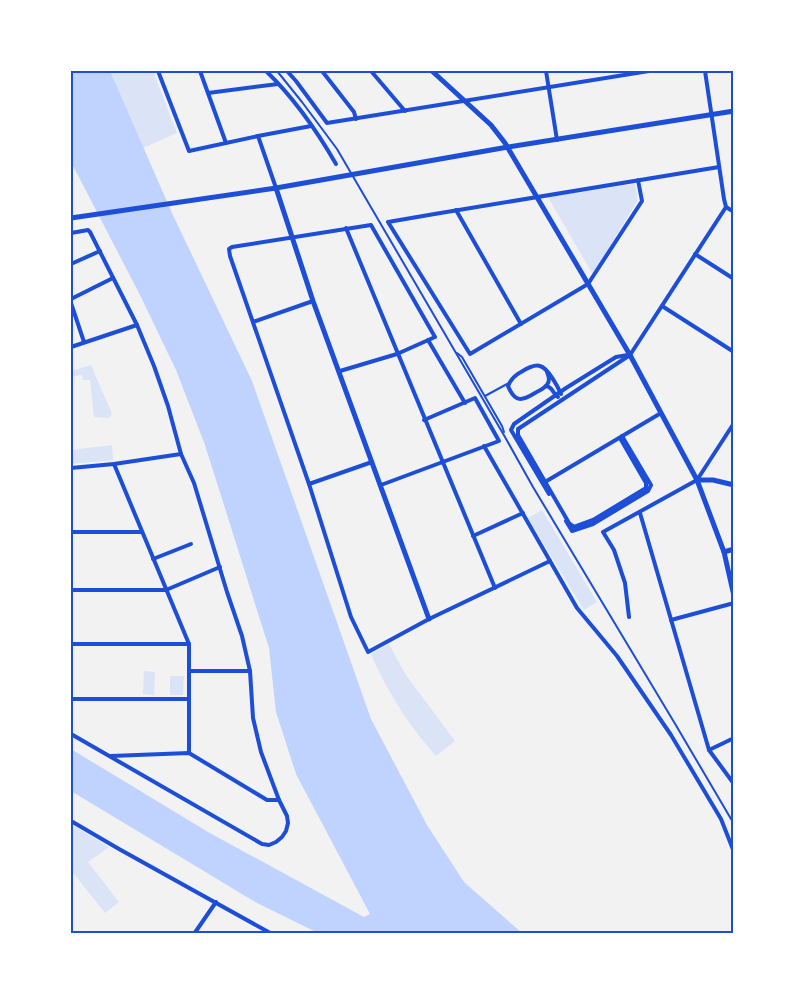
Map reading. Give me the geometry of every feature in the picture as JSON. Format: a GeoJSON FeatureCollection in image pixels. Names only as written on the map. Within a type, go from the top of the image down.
{"type":"FeatureCollection","features":[{"type":"Feature","properties":{"kind":"street"},"geometry":{"type":"LineString","coordinates":[[158,71],[189,151],[312,126]]}},
{"type":"Feature","properties":{"kind":"street"},"geometry":{"type":"LineString","coordinates":[[200,71],[226,143]]}},
{"type":"Feature","properties":{"kind":"street"},"geometry":{"type":"LineString","coordinates":[[266,71],[303,114],[336,164]]}},
{"type":"Feature","properties":{"kind":"street"},"geometry":{"type":"LineString","coordinates":[[287,71],[296,80],[327,123],[649,71]]}},
{"type":"Feature","properties":{"kind":"street"},"geometry":{"type":"LineString","coordinates":[[322,71],[354,112],[356,119]]}},
{"type":"Feature","properties":{"kind":"street"},"geometry":{"type":"LineString","coordinates":[[371,71],[405,111]]}},
{"type":"Feature","properties":{"kind":"street"},"geometry":{"type":"LineString","coordinates":[[432,71],[491,125],[508,148],[630,354],[697,480],[724,552],[734,596]]}},
{"type":"Feature","properties":{"kind":"street"},"geometry":{"type":"LineString","coordinates":[[546,71],[557,140]]}},
{"type":"Feature","properties":{"kind":"street"},"geometry":{"type":"LineString","coordinates":[[544,482],[518,435],[518,429],[630,354],[726,207],[705,71]]}},
{"type":"Feature","properties":{"kind":"street"},"geometry":{"type":"LineString","coordinates":[[208,93],[278,84]]}},
{"type":"Feature","properties":{"kind":"street"},"geometry":{"type":"LineString","coordinates":[[71,218],[276,188],[734,111]]}},
{"type":"Feature","properties":{"kind":"street"},"geometry":{"type":"LineString","coordinates":[[258,136],[314,301],[429,619]]}},
{"type":"Feature","properties":{"kind":"street"},"geometry":{"type":"LineString","coordinates":[[638,180],[642,201],[588,284],[470,354],[388,222],[537,196],[719,167]]}},
{"type":"Feature","properties":{"kind":"street"},"geometry":{"type":"LineString","coordinates":[[726,207],[734,212]]}},
{"type":"Feature","properties":{"kind":"street"},"geometry":{"type":"LineString","coordinates":[[456,210],[521,324]]}},
{"type":"Feature","properties":{"kind":"street"},"geometry":{"type":"LineString","coordinates":[[340,371],[397,354],[435,337],[371,225],[229,249],[309,484],[351,617],[368,652],[429,619],[550,562]]}},
{"type":"Feature","properties":{"kind":"street"},"geometry":{"type":"LineString","coordinates":[[346,228],[495,588]]}},
{"type":"Feature","properties":{"kind":"street"},"geometry":{"type":"LineString","coordinates":[[71,233],[88,230],[90,232],[138,325],[168,406],[181,454],[194,483],[242,636],[250,671],[253,718],[261,752],[287,816],[286,831],[276,842],[262,844],[71,734]]}},
{"type":"Feature","properties":{"kind":"street"},"geometry":{"type":"LineString","coordinates":[[71,264],[100,250]]}},
{"type":"Feature","properties":{"kind":"street"},"geometry":{"type":"LineString","coordinates":[[696,254],[734,279]]}},
{"type":"Feature","properties":{"kind":"street"},"geometry":{"type":"LineString","coordinates":[[84,342],[71,301],[113,278]]}},
{"type":"Feature","properties":{"kind":"street"},"geometry":{"type":"LineString","coordinates":[[253,322],[314,301]]}},
{"type":"Feature","properties":{"kind":"street"},"geometry":{"type":"LineString","coordinates":[[662,306],[734,352]]}},
{"type":"Feature","properties":{"kind":"street"},"geometry":{"type":"LineString","coordinates":[[71,347],[138,325]]}},
{"type":"Feature","properties":{"kind":"street"},"geometry":{"type":"LineString","coordinates":[[428,340],[465,402]]}},
{"type":"Feature","properties":{"kind":"street"},"geometry":{"type":"LineString","coordinates":[[621,437],[646,483],[646,488],[593,520],[574,527],[569,523],[511,430],[514,424],[521,418],[560,392],[616,357],[630,354]]}},
{"type":"Feature","properties":{"kind":"street"},"geometry":{"type":"LineString","coordinates":[[547,372],[549,382],[546,386],[525,399],[513,397],[508,386],[510,381],[513,377],[534,365],[540,366],[547,372],[550,375],[562,399]]}},
{"type":"Feature","properties":{"kind":"street"},"geometry":{"type":"LineString","coordinates":[[546,386],[552,388],[556,396],[562,399]]}},
{"type":"Feature","properties":{"kind":"street"},"geometry":{"type":"LineString","coordinates":[[381,485],[499,441],[475,398],[424,420]]}},
{"type":"Feature","properties":{"kind":"street"},"geometry":{"type":"LineString","coordinates":[[544,482],[661,413]]}},
{"type":"Feature","properties":{"kind":"street"},"geometry":{"type":"LineString","coordinates":[[629,617],[626,583],[614,550],[604,532],[697,480],[734,423]]}},
{"type":"Feature","properties":{"kind":"street"},"geometry":{"type":"LineString","coordinates":[[484,446],[577,608],[617,656],[670,735],[721,820],[734,852]]}},
{"type":"Feature","properties":{"kind":"street"},"geometry":{"type":"LineString","coordinates":[[71,468],[181,454]]}},
{"type":"Feature","properties":{"kind":"street"},"geometry":{"type":"LineString","coordinates":[[309,484],[372,462]]}},
{"type":"Feature","properties":{"kind":"street"},"geometry":{"type":"LineString","coordinates":[[114,464],[189,644],[189,753]]}},
{"type":"Feature","properties":{"kind":"street"},"geometry":{"type":"LineString","coordinates":[[697,480],[713,480],[734,485]]}},
{"type":"Feature","properties":{"kind":"street"},"geometry":{"type":"LineString","coordinates":[[473,536],[522,513]]}},
{"type":"Feature","properties":{"kind":"street"},"geometry":{"type":"LineString","coordinates":[[640,513],[709,750],[734,784]]}},
{"type":"Feature","properties":{"kind":"street"},"geometry":{"type":"LineString","coordinates":[[71,532],[142,532]]}},
{"type":"Feature","properties":{"kind":"street"},"geometry":{"type":"LineString","coordinates":[[153,559],[191,544]]}},
{"type":"Feature","properties":{"kind":"street"},"geometry":{"type":"LineString","coordinates":[[724,552],[734,549]]}},
{"type":"Feature","properties":{"kind":"street"},"geometry":{"type":"LineString","coordinates":[[71,590],[166,590],[220,567]]}},
{"type":"Feature","properties":{"kind":"street"},"geometry":{"type":"LineString","coordinates":[[672,620],[734,603]]}},
{"type":"Feature","properties":{"kind":"street"},"geometry":{"type":"LineString","coordinates":[[71,644],[189,644]]}},
{"type":"Feature","properties":{"kind":"street"},"geometry":{"type":"LineString","coordinates":[[189,671],[250,671]]}},
{"type":"Feature","properties":{"kind":"street"},"geometry":{"type":"LineString","coordinates":[[71,699],[188,699]]}},
{"type":"Feature","properties":{"kind":"street"},"geometry":{"type":"LineString","coordinates":[[709,750],[734,738]]}},
{"type":"Feature","properties":{"kind":"street"},"geometry":{"type":"LineString","coordinates":[[111,756],[189,753],[267,800],[279,800]]}},
{"type":"Feature","properties":{"kind":"street"},"geometry":{"type":"LineString","coordinates":[[71,821],[272,934]]}},
{"type":"Feature","properties":{"kind":"street"},"geometry":{"type":"LineString","coordinates":[[194,934],[216,902]]}},
{"type":"Feature","properties":{"kind":"lane"},"geometry":{"type":"LineString","coordinates":[[277,71],[326,134],[352,175],[455,350],[462,357],[502,426],[533,487],[734,824]]}},
{"type":"Feature","properties":{"kind":"lane"},"geometry":{"type":"LineString","coordinates":[[484,397],[510,381]]}},
{"type":"Feature","properties":{"kind":"lane"},"geometry":{"type":"LineString","coordinates":[[502,386],[510,389]]}},
{"type":"Feature","properties":{"kind":"shaded area"},"geometry":{"type":"Polygon","coordinates":[[[108,71],[153,71],[177,133],[143,148],[108,71]]]}},
{"type":"Feature","properties":{"kind":"shaded area"},"geometry":{"type":"Polygon","coordinates":[[[635,184],[638,200],[592,273],[548,197],[635,184]]]}},
{"type":"Feature","properties":{"kind":"shaded area"},"geometry":{"type":"Polygon","coordinates":[[[91,365],[112,414],[109,418],[94,417],[90,380],[83,380],[82,375],[71,377],[71,371],[91,365]]]}},
{"type":"Feature","properties":{"kind":"shaded area"},"geometry":{"type":"Polygon","coordinates":[[[112,445],[113,460],[71,464],[71,450],[112,445]]]}},
{"type":"Feature","properties":{"kind":"shaded area"},"geometry":{"type":"Polygon","coordinates":[[[542,510],[597,602],[584,610],[528,518],[542,510]]]}},
{"type":"Feature","properties":{"kind":"shaded area"},"geometry":{"type":"Polygon","coordinates":[[[389,644],[406,675],[455,741],[436,756],[399,707],[384,682],[371,654],[389,644]]]}},
{"type":"Feature","properties":{"kind":"shaded area"},"geometry":{"type":"Polygon","coordinates":[[[144,671],[155,672],[154,695],[143,694],[144,671]]]}},
{"type":"Feature","properties":{"kind":"shaded area"},"geometry":{"type":"Polygon","coordinates":[[[170,676],[184,676],[183,695],[170,695],[170,676]]]}},
{"type":"Feature","properties":{"kind":"shaded area"},"geometry":{"type":"Polygon","coordinates":[[[71,824],[109,847],[88,862],[119,902],[105,913],[74,874],[71,875],[71,824]]]}},
{"type":"Feature","properties":{"kind":"water"},"geometry":{"type":"Polygon","coordinates":[[[71,71],[110,71],[172,213],[252,381],[371,719],[427,825],[464,882],[523,934],[320,934],[257,903],[71,791],[71,749],[208,832],[364,917],[370,914],[296,774],[276,712],[269,648],[205,445],[176,370],[140,295],[71,162],[71,71]]]}}]}
